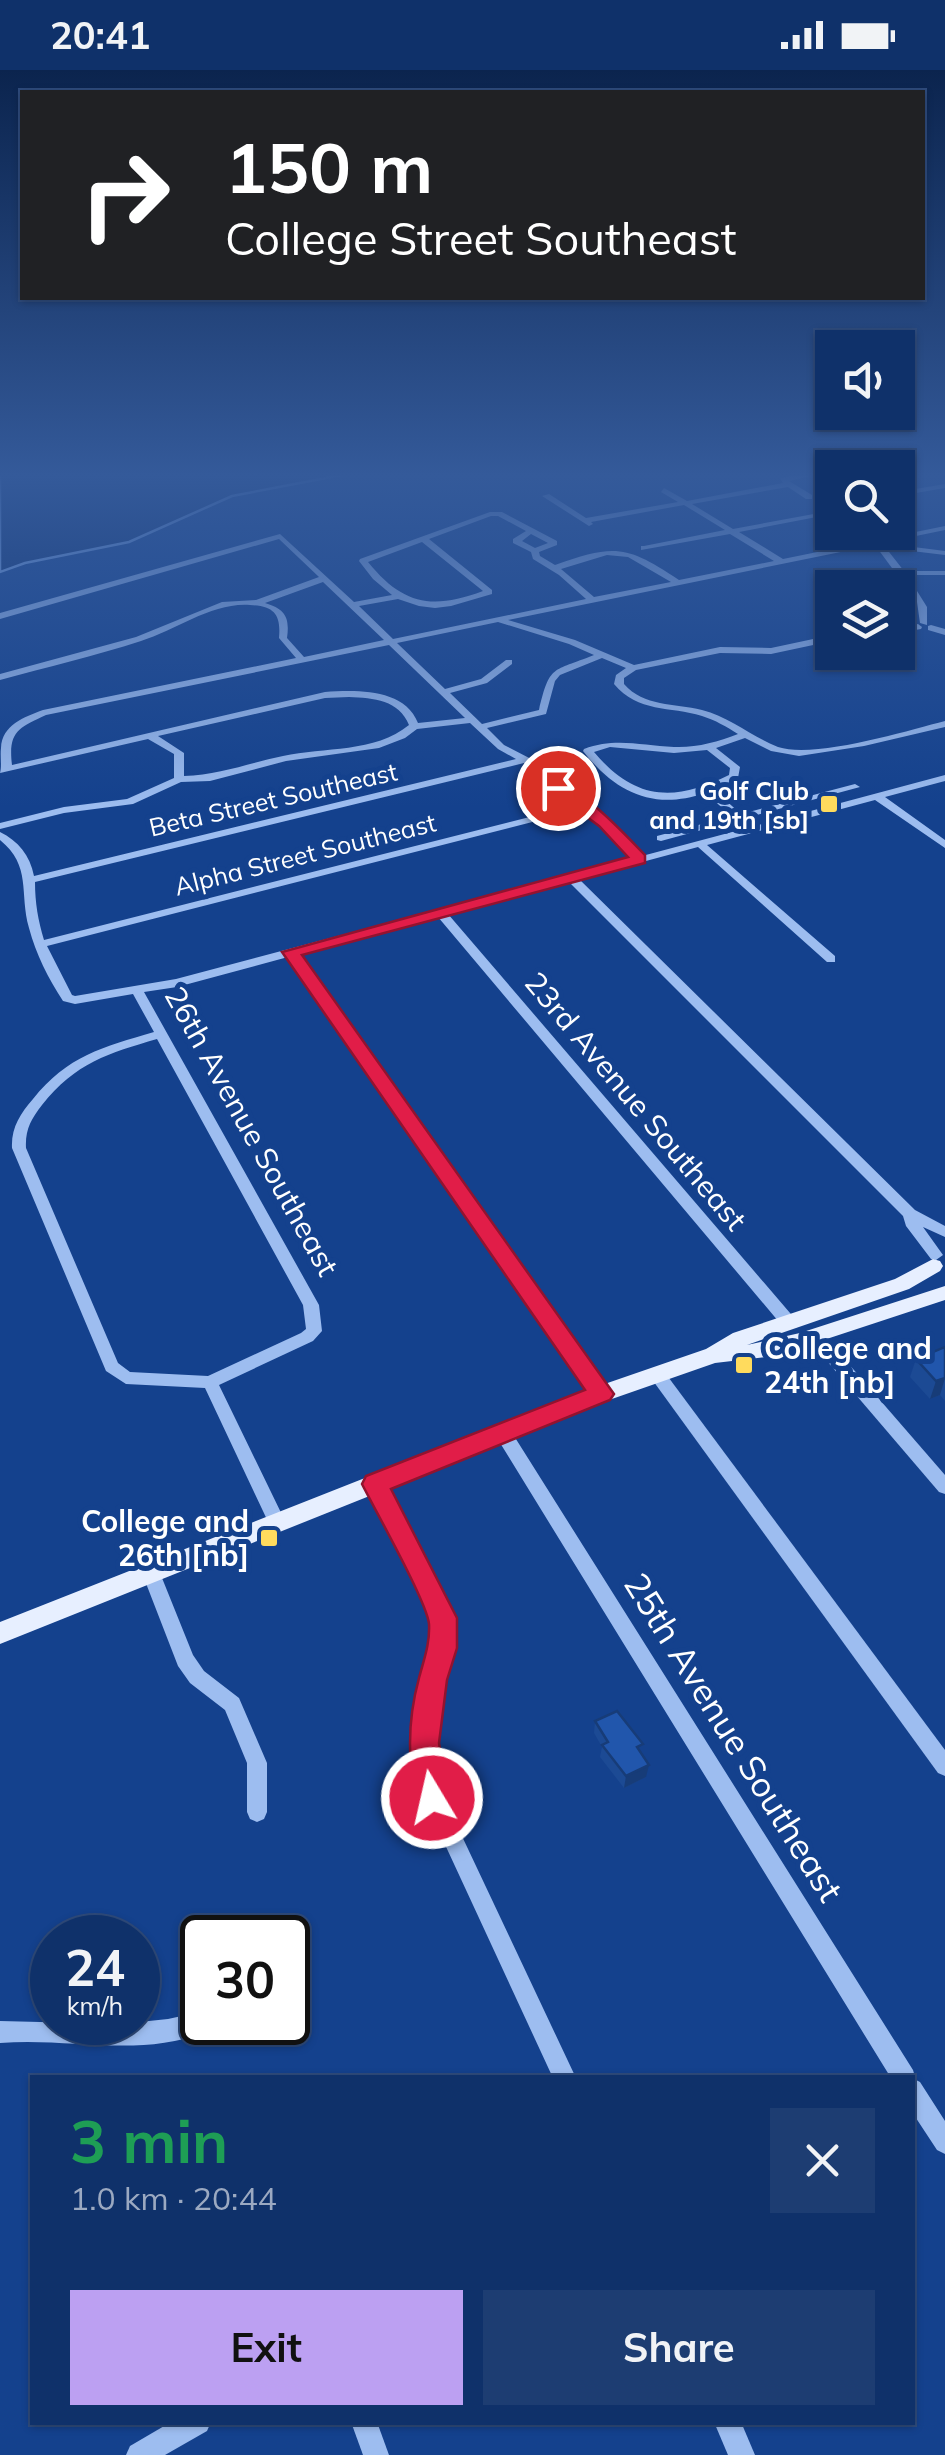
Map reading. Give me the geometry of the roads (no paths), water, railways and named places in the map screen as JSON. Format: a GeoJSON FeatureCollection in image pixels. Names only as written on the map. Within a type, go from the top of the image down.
{"type":"FeatureCollection","features":[{"type":"Feature","properties":{"kind":"main road"},"geometry":{"type":"LineString","coordinates":[[0,1634],[503,1432],[714,1356],[740,1340],[902,1284],[940,1263]]}},
{"type":"Feature","properties":{"kind":"main road"},"geometry":{"type":"LineString","coordinates":[[714,1356],[753,1356],[913,1300],[945,1293]]}},
{"type":"Feature","properties":{"kind":"street"},"geometry":{"type":"LineString","coordinates":[[0,616],[111,584]]}},
{"type":"Feature","properties":{"kind":"street"},"geometry":{"type":"LineString","coordinates":[[0,677],[139,639],[211,607],[257,603],[308,584]]}},
{"type":"Feature","properties":{"kind":"street"},"geometry":{"type":"LineString","coordinates":[[331,584],[508,752],[525,760],[604,823],[639,859]]}},
{"type":"Feature","properties":{"kind":"street"},"geometry":{"type":"LineString","coordinates":[[387,584],[416,606],[430,606],[489,592],[480,584]]}},
{"type":"Feature","properties":{"kind":"street"},"geometry":{"type":"LineString","coordinates":[[574,584],[592,600]]}},
{"type":"Feature","properties":{"kind":"street"},"geometry":{"type":"LineString","coordinates":[[414,726],[404,707],[381,698],[344,694],[4,769],[4,741],[8,732],[43,713],[671,584]]}},
{"type":"Feature","properties":{"kind":"street"},"geometry":{"type":"LineString","coordinates":[[352,606],[399,596]]}},
{"type":"Feature","properties":{"kind":"street"},"geometry":{"type":"LineString","coordinates":[[915,596],[925,610],[924,626]]}},
{"type":"Feature","properties":{"kind":"street"},"geometry":{"type":"LineString","coordinates":[[257,603],[283,614],[283,638],[301,660]]}},
{"type":"Feature","properties":{"kind":"street"},"geometry":{"type":"LineString","coordinates":[[498,620],[572,642],[633,668]]}},
{"type":"Feature","properties":{"kind":"street"},"geometry":{"type":"LineString","coordinates":[[915,627],[945,632]]}},
{"type":"Feature","properties":{"kind":"street"},"geometry":{"type":"LineString","coordinates":[[815,642],[771,651],[720,650],[633,668],[619,677],[618,684],[632,700],[707,714],[767,746],[800,754],[945,724]]}},
{"type":"Feature","properties":{"kind":"street"},"geometry":{"type":"LineString","coordinates":[[0,826],[64,810],[129,802],[179,778],[210,778],[306,754],[379,745],[402,736],[414,726],[477,724],[542,712],[550,680],[556,673],[599,656]]}},
{"type":"Feature","properties":{"kind":"street"},"geometry":{"type":"LineString","coordinates":[[444,692],[484,682],[509,662]]}},
{"type":"Feature","properties":{"kind":"street"},"geometry":{"type":"LineString","coordinates":[[312,699],[321,711]]}},
{"type":"Feature","properties":{"kind":"street"},"geometry":{"type":"LineString","coordinates":[[148,735],[179,754],[179,778]]}},
{"type":"Feature","properties":{"kind":"street"},"geometry":{"type":"LineString","coordinates":[[711,748],[738,771],[721,784],[651,798],[637,795],[598,765],[588,750],[621,742],[672,751],[711,748],[744,735]]}},
{"type":"Feature","properties":{"kind":"street","name":"Beta Street Southeast"},"geometry":{"type":"LineString","coordinates":[[30,880],[525,760]]}},
{"type":"Feature","properties":{"kind":"street"},"geometry":{"type":"LineString","coordinates":[[0,835],[24,855],[30,880],[31,916],[68,998],[137,990],[291,952],[945,778]]}},
{"type":"Feature","properties":{"kind":"street"},"geometry":{"type":"LineString","coordinates":[[705,788],[740,818]]}},
{"type":"Feature","properties":{"kind":"street"},"geometry":{"type":"LineString","coordinates":[[661,838],[854,788]]}},
{"type":"Feature","properties":{"kind":"street"},"geometry":{"type":"LineString","coordinates":[[876,796],[945,845]]}},
{"type":"Feature","properties":{"kind":"street","name":"Alpha Street Southeast"},"geometry":{"type":"LineString","coordinates":[[41,944],[580,807]]}},
{"type":"Feature","properties":{"kind":"street"},"geometry":{"type":"LineString","coordinates":[[699,843],[830,959]]}},
{"type":"Feature","properties":{"kind":"street"},"geometry":{"type":"LineString","coordinates":[[571,877],[910,1214],[945,1232]]}},
{"type":"Feature","properties":{"kind":"street","name":"23rd Avenue Southeast"},"geometry":{"type":"LineString","coordinates":[[440,912],[790,1324]]}},
{"type":"Feature","properties":{"kind":"street"},"geometry":{"type":"LineString","coordinates":[[291,952],[601,1394]]}},
{"type":"Feature","properties":{"kind":"street","name":"26th Avenue Southeast"},"geometry":{"type":"LineString","coordinates":[[137,990],[314,1316],[314,1331],[307,1338],[210,1382]]}},
{"type":"Feature","properties":{"kind":"street"},"geometry":{"type":"LineString","coordinates":[[161,1034],[74,1062],[19,1127],[19,1148],[112,1367],[126,1378],[210,1382],[277,1523]]}},
{"type":"Feature","properties":{"kind":"street"},"geometry":{"type":"LineString","coordinates":[[0,1143],[18,1138]]}},
{"type":"Feature","properties":{"kind":"street"},"geometry":{"type":"LineString","coordinates":[[910,1214],[911,1222],[940,1263]]}},
{"type":"Feature","properties":{"kind":"street"},"geometry":{"type":"LineString","coordinates":[[815,1336],[945,1487]]}},
{"type":"Feature","properties":{"kind":"street"},"geometry":{"type":"LineString","coordinates":[[657,1374],[945,1766]]}},
{"type":"Feature","properties":{"kind":"street","name":"25th Avenue Southeast"},"geometry":{"type":"LineString","coordinates":[[503,1432],[903,2075]]}},
{"type":"Feature","properties":{"kind":"street"},"geometry":{"type":"LineString","coordinates":[[375,1484],[443,1618],[443,1648],[432,1680],[424,1743],[432,1798],[563,2075]]}},
{"type":"Feature","properties":{"kind":"street"},"geometry":{"type":"LineString","coordinates":[[151,1573],[184,1660],[197,1678],[232,1704],[256,1763],[257,1812]]}},
{"type":"Feature","properties":{"kind":"street"},"geometry":{"type":"LineString","coordinates":[[0,2032],[28,2028],[67,2034],[160,2035],[180,2029]]}},
{"type":"Feature","properties":{"kind":"street"},"geometry":{"type":"LineString","coordinates":[[915,2095],[945,2142]]}},
{"type":"Feature","properties":{"kind":"street"},"geometry":{"type":"LineString","coordinates":[[140,2455],[193,2425]]}},
{"type":"Feature","properties":{"kind":"street"},"geometry":{"type":"LineString","coordinates":[[365,2425],[376,2455]]}},
{"type":"Feature","properties":{"kind":"street"},"geometry":{"type":"LineString","coordinates":[[729,2425],[742,2455]]}},
{"type":"Feature","properties":{"kind":"place","name":"Golf Club and 19th [sb]"},"geometry":{"type":"Point","coordinates":[829,804]}},
{"type":"Feature","properties":{"kind":"place","name":"College and 24th [nb]"},"geometry":{"type":"Point","coordinates":[744,1365]}},
{"type":"Feature","properties":{"kind":"place","name":"College and 26th [nb]"},"geometry":{"type":"Point","coordinates":[269,1538]}}]}
